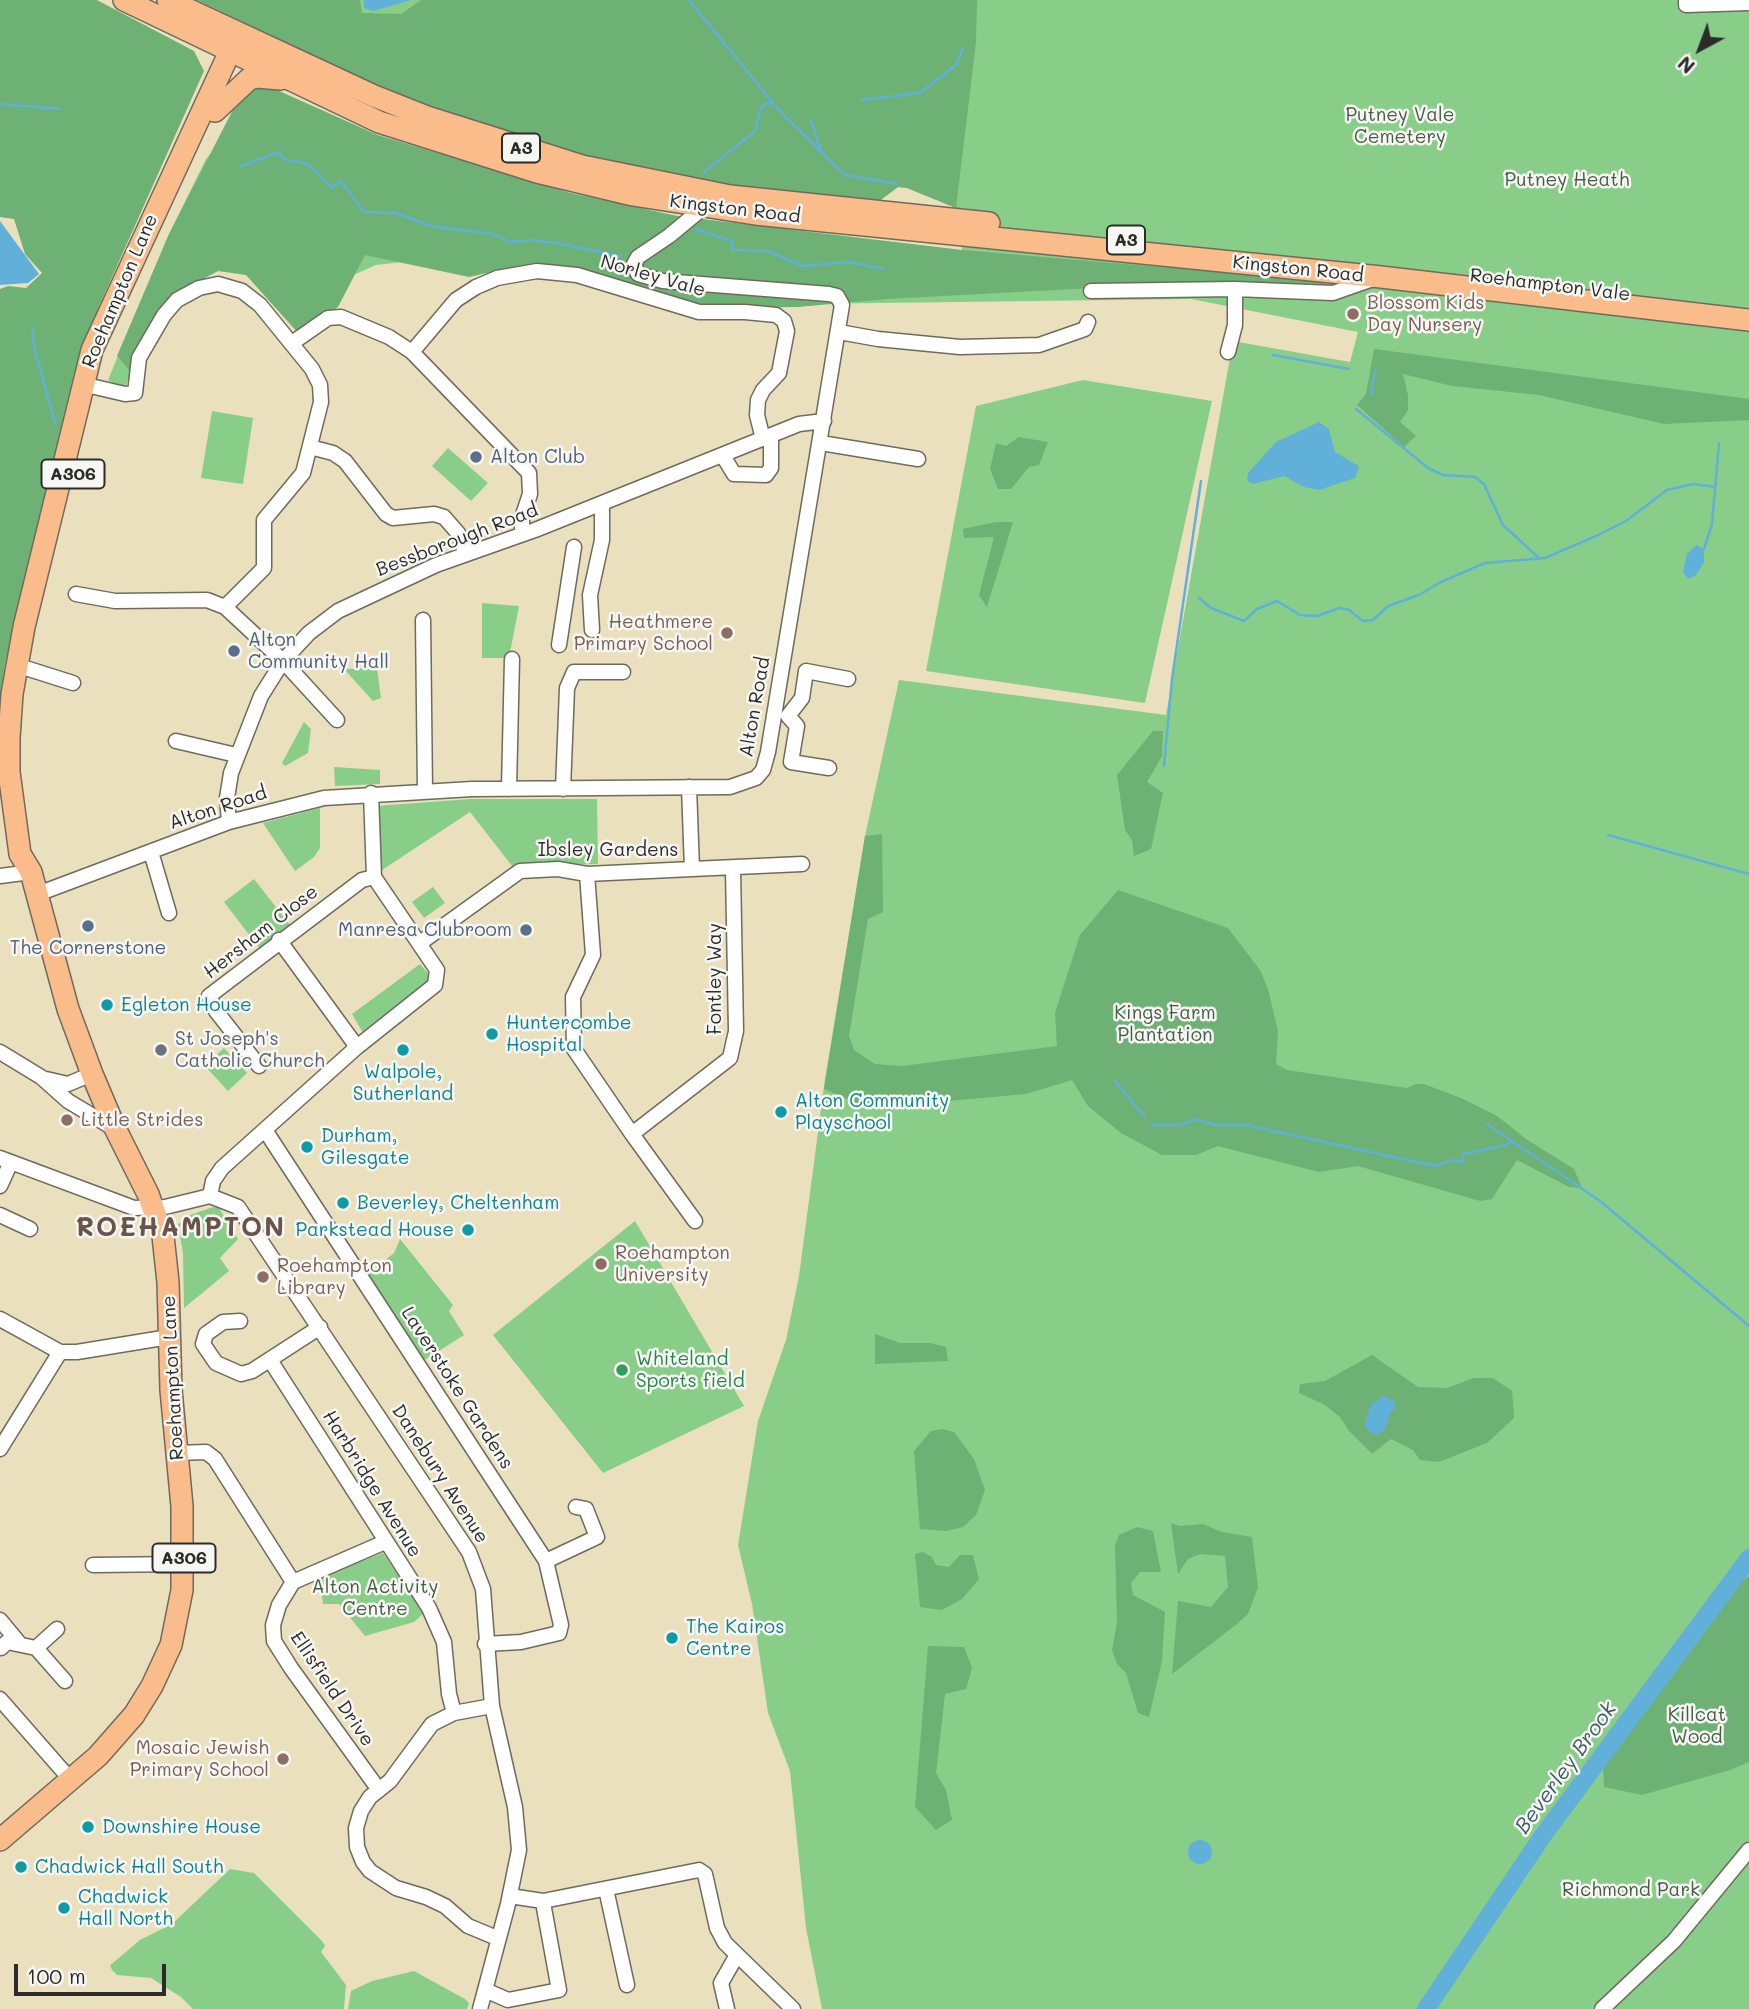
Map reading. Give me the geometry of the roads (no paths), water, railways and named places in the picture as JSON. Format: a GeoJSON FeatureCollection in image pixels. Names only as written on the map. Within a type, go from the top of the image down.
{"type":"FeatureCollection","features":[{"type":"Feature","properties":{"kind":"highway","name":"Kingston Road"},"geometry":{"type":"LineString","coordinates":[[124,0],[190,31],[240,45],[427,117],[518,148],[648,182],[730,196],[1342,275]]}},
{"type":"Feature","properties":{"kind":"highway","name":"Kingston Road"},"geometry":{"type":"LineString","coordinates":[[168,0],[240,45],[287,80],[379,121],[537,172],[632,195],[704,206],[1381,277]]}},
{"type":"Feature","properties":{"kind":"highway"},"geometry":{"type":"LineString","coordinates":[[190,31],[212,62],[214,100]]}},
{"type":"Feature","properties":{"kind":"highway","name":"Roehampton Lane"},"geometry":{"type":"LineString","coordinates":[[0,1840],[122,1730],[152,1686],[173,1636],[184,1564],[166,1259],[154,1209],[115,1128],[68,1009],[35,895],[31,872],[20,855],[9,772],[10,715],[88,385],[109,308],[240,45]]}},
{"type":"Feature","properties":{"kind":"highway","name":"A306"},"geometry":{"type":"LineString","coordinates":[[214,100],[249,79],[257,77],[287,80]]}},
{"type":"Feature","properties":{"kind":"highway","name":"Roehampton Vale"},"geometry":{"type":"LineString","coordinates":[[1342,275],[1749,308]]}},
{"type":"Feature","properties":{"kind":"highway","name":"Roehampton Vale"},"geometry":{"type":"LineString","coordinates":[[1381,277],[1749,320]]}},
{"type":"Feature","properties":{"kind":"highway","name":"A3"},"geometry":{"type":"LineString","coordinates":[[1716,317],[1749,327]]}},
{"type":"Feature","properties":{"kind":"street"},"geometry":{"type":"LineString","coordinates":[[1686,0],[1686,5],[1749,3]]}},
{"type":"Feature","properties":{"kind":"street","name":"Alton Road"},"geometry":{"type":"LineString","coordinates":[[35,895],[229,822],[324,798],[425,791],[730,787],[757,778],[763,771],[781,715],[842,305],[837,296],[829,294],[663,281],[638,274],[634,264],[638,257],[669,236],[704,206]]}},
{"type":"Feature","properties":{"kind":"street","name":"Norley Vale"},"geometry":{"type":"LineString","coordinates":[[412,352],[456,300],[476,287],[497,278],[537,271],[577,275],[699,312],[746,312],[776,316],[784,321],[787,331],[779,373],[763,390],[758,400],[757,415],[767,438]]}},
{"type":"Feature","properties":{"kind":"street"},"geometry":{"type":"LineString","coordinates":[[1091,291],[1235,289],[1333,293],[1342,275]]}},
{"type":"Feature","properties":{"kind":"street"},"geometry":{"type":"LineString","coordinates":[[88,385],[125,394],[135,393],[139,358],[152,332],[177,300],[199,288],[218,284],[242,291],[268,314],[320,385],[321,401],[310,447],[298,480],[264,520],[264,568],[225,607]]}},
{"type":"Feature","properties":{"kind":"street"},"geometry":{"type":"LineString","coordinates":[[1228,352],[1235,325],[1235,289]]}},
{"type":"Feature","properties":{"kind":"street"},"geometry":{"type":"LineString","coordinates":[[292,344],[328,318],[341,317],[389,337],[412,352],[529,472],[530,494],[522,517],[522,534]]}},
{"type":"Feature","properties":{"kind":"street"},"geometry":{"type":"LineString","coordinates":[[839,332],[948,346],[1027,346],[1070,336],[1085,329],[1088,322]]}},
{"type":"Feature","properties":{"kind":"street","name":"Bessborough Road"},"geometry":{"type":"LineString","coordinates":[[229,822],[227,799],[236,755],[261,696],[283,661],[309,633],[338,611],[466,554],[723,456],[799,424],[824,421]]}},
{"type":"Feature","properties":{"kind":"street"},"geometry":{"type":"LineString","coordinates":[[723,456],[734,474],[766,475],[771,468],[767,438]]}},
{"type":"Feature","properties":{"kind":"street"},"geometry":{"type":"LineString","coordinates":[[821,443],[918,458]]}},
{"type":"Feature","properties":{"kind":"street"},"geometry":{"type":"LineString","coordinates":[[310,447],[333,453],[345,461],[386,514],[393,518],[434,514],[444,517],[458,533],[466,554]]}},
{"type":"Feature","properties":{"kind":"street"},"geometry":{"type":"LineString","coordinates":[[592,630],[590,595],[602,540],[601,503]]}},
{"type":"Feature","properties":{"kind":"street"},"geometry":{"type":"LineString","coordinates":[[559,645],[574,547]]}},
{"type":"Feature","properties":{"kind":"street"},"geometry":{"type":"LineString","coordinates":[[76,594],[115,601],[207,600],[225,607],[283,661],[337,720]]}},
{"type":"Feature","properties":{"kind":"street"},"geometry":{"type":"LineString","coordinates":[[566,595],[590,595]]}},
{"type":"Feature","properties":{"kind":"street"},"geometry":{"type":"LineString","coordinates":[[423,620],[425,791]]}},
{"type":"Feature","properties":{"kind":"street"},"geometry":{"type":"LineString","coordinates":[[509,789],[512,659]]}},
{"type":"Feature","properties":{"kind":"street"},"geometry":{"type":"LineString","coordinates":[[22,666],[73,683]]}},
{"type":"Feature","properties":{"kind":"street"},"geometry":{"type":"LineString","coordinates":[[829,768],[791,762],[797,726],[781,715],[802,698],[806,671],[848,679]]}},
{"type":"Feature","properties":{"kind":"street"},"geometry":{"type":"LineString","coordinates":[[563,789],[567,688],[574,672],[623,672]]}},
{"type":"Feature","properties":{"kind":"street"},"geometry":{"type":"LineString","coordinates":[[176,741],[236,755]]}},
{"type":"Feature","properties":{"kind":"street","name":"Ibsley Gardens"},"geometry":{"type":"LineString","coordinates":[[689,787],[692,869]]}},
{"type":"Feature","properties":{"kind":"street"},"geometry":{"type":"LineString","coordinates":[[0,1186],[6,1160],[131,1208],[154,1209],[210,1196],[216,1175],[357,1047],[435,985],[437,970],[374,877],[371,793]]}},
{"type":"Feature","properties":{"kind":"street"},"geometry":{"type":"LineString","coordinates":[[150,852],[169,914]]}},
{"type":"Feature","properties":{"kind":"street","name":"Ibsley Gardens"},"geometry":{"type":"LineString","coordinates":[[420,943],[520,871],[558,869],[587,874],[692,869],[733,870],[802,864]]}},
{"type":"Feature","properties":{"kind":"street","name":"Fontley Way"},"geometry":{"type":"LineString","coordinates":[[632,1133],[730,1058],[736,1031],[733,870]]}},
{"type":"Feature","properties":{"kind":"street"},"geometry":{"type":"LineString","coordinates":[[0,876],[31,872]]}},
{"type":"Feature","properties":{"kind":"street"},"geometry":{"type":"LineString","coordinates":[[587,874],[593,955],[573,998],[574,1049],[695,1221]]}},
{"type":"Feature","properties":{"kind":"street","name":"Hersham Close"},"geometry":{"type":"LineString","coordinates":[[259,1066],[209,1002],[209,996],[279,940],[362,880],[374,877]]}},
{"type":"Feature","properties":{"kind":"street"},"geometry":{"type":"LineString","coordinates":[[279,940],[357,1047]]}},
{"type":"Feature","properties":{"kind":"street"},"geometry":{"type":"LineString","coordinates":[[0,1052],[41,1077],[68,1101],[115,1128]]}},
{"type":"Feature","properties":{"kind":"street"},"geometry":{"type":"LineString","coordinates":[[41,1077],[68,1084],[92,1074]]}},
{"type":"Feature","properties":{"kind":"street","name":"Laverstoke Gardens"},"geometry":{"type":"LineString","coordinates":[[265,1130],[546,1561],[561,1625],[559,1633],[521,1642],[485,1644]]}},
{"type":"Feature","properties":{"kind":"street","name":"Danebury Avenue"},"geometry":{"type":"LineString","coordinates":[[210,1196],[232,1203],[244,1212],[469,1552],[483,1588],[485,1644],[492,1706],[518,1831],[519,1850],[510,1896],[480,2009]]}},
{"type":"Feature","properties":{"kind":"street"},"geometry":{"type":"LineString","coordinates":[[0,1215],[30,1229]]}},
{"type":"Feature","properties":{"kind":"street"},"geometry":{"type":"LineString","coordinates":[[0,1319],[60,1352],[77,1352],[169,1336]]}},
{"type":"Feature","properties":{"kind":"street"},"geometry":{"type":"LineString","coordinates":[[240,1321],[223,1322],[206,1334],[203,1344],[209,1356],[224,1369],[241,1374],[270,1360],[320,1327]]}},
{"type":"Feature","properties":{"kind":"street"},"geometry":{"type":"LineString","coordinates":[[0,1449],[60,1352]]}},
{"type":"Feature","properties":{"kind":"street","name":"Harbridge Avenue"},"geometry":{"type":"LineString","coordinates":[[270,1360],[439,1628],[444,1642],[454,1713]]}},
{"type":"Feature","properties":{"kind":"street"},"geometry":{"type":"LineString","coordinates":[[177,1453],[206,1451],[215,1459],[293,1582],[385,1542]]}},
{"type":"Feature","properties":{"kind":"street"},"geometry":{"type":"LineString","coordinates":[[546,1561],[597,1536],[586,1508],[576,1507]]}},
{"type":"Feature","properties":{"kind":"street"},"geometry":{"type":"LineString","coordinates":[[93,1565],[184,1564]]}},
{"type":"Feature","properties":{"kind":"street","name":"Ellisfield Drive"},"geometry":{"type":"LineString","coordinates":[[293,1582],[279,1605],[273,1625],[274,1641],[290,1668],[379,1790]]}},
{"type":"Feature","properties":{"kind":"street"},"geometry":{"type":"LineString","coordinates":[[0,1620],[19,1643]]}},
{"type":"Feature","properties":{"kind":"street"},"geometry":{"type":"LineString","coordinates":[[36,1648],[57,1629]]}},
{"type":"Feature","properties":{"kind":"street"},"geometry":{"type":"LineString","coordinates":[[1,1648],[7,1642],[36,1648],[65,1681]]}},
{"type":"Feature","properties":{"kind":"street"},"geometry":{"type":"LineString","coordinates":[[0,1699],[70,1779]]}},
{"type":"Feature","properties":{"kind":"street"},"geometry":{"type":"LineString","coordinates":[[492,1706],[454,1713],[432,1724],[407,1762],[361,1811],[356,1828],[357,1847],[363,1862],[396,1888],[445,1906],[468,1926],[497,1938]]}},
{"type":"Feature","properties":{"kind":"street"},"geometry":{"type":"LineString","coordinates":[[1602,2009],[1674,1941],[1749,1850]]}},
{"type":"Feature","properties":{"kind":"street"},"geometry":{"type":"LineString","coordinates":[[510,1896],[544,1901],[699,1870],[705,1874],[717,1928],[737,1955],[793,2009]]}},
{"type":"Feature","properties":{"kind":"street"},"geometry":{"type":"LineString","coordinates":[[606,1889],[627,1985]]}},
{"type":"Feature","properties":{"kind":"street"},"geometry":{"type":"LineString","coordinates":[[485,1990],[508,2000],[559,1990],[544,1909]]}},
{"type":"Feature","properties":{"kind":"street"},"geometry":{"type":"LineString","coordinates":[[727,2009],[721,1983],[737,1955]]}},
{"type":"Feature","properties":{"kind":"water"},"geometry":{"type":"Polygon","coordinates":[[[364,0],[411,0],[373,11],[364,8],[364,0]]]}},
{"type":"Feature","properties":{"kind":"water"},"geometry":{"type":"Polygon","coordinates":[[[0,221],[39,274],[28,283],[0,285],[0,221]]]}},
{"type":"Feature","properties":{"kind":"water"},"geometry":{"type":"Polygon","coordinates":[[[1319,422],[1329,429],[1335,452],[1359,466],[1355,478],[1319,490],[1304,487],[1284,476],[1253,484],[1247,481],[1248,473],[1276,442],[1319,422]]]}},
{"type":"Feature","properties":{"kind":"water"},"geometry":{"type":"Polygon","coordinates":[[[1696,545],[1704,549],[1704,562],[1696,575],[1688,579],[1683,572],[1687,554],[1696,545]]]}},
{"type":"Feature","properties":{"kind":"water"},"geometry":{"type":"Polygon","coordinates":[[[1383,1396],[1393,1400],[1396,1408],[1391,1412],[1384,1431],[1377,1435],[1368,1431],[1365,1424],[1370,1406],[1383,1396]]]}},
{"type":"Feature","properties":{"kind":"water"},"geometry":{"type":"Polygon","coordinates":[[[1200,1840],[1209,1843],[1212,1852],[1209,1861],[1200,1864],[1191,1861],[1188,1852],[1191,1843],[1200,1840]]]}},
{"type":"Feature","properties":{"kind":"waterway"},"geometry":{"type":"LineString","coordinates":[[689,0],[783,115],[845,175],[898,184]]}},
{"type":"Feature","properties":{"kind":"waterway"},"geometry":{"type":"LineString","coordinates":[[862,100],[920,93],[956,65],[963,48]]}},
{"type":"Feature","properties":{"kind":"waterway"},"geometry":{"type":"LineString","coordinates":[[704,172],[755,131],[764,104],[774,103]]}},
{"type":"Feature","properties":{"kind":"waterway"},"geometry":{"type":"LineString","coordinates":[[0,104],[60,109]]}},
{"type":"Feature","properties":{"kind":"waterway"},"geometry":{"type":"LineString","coordinates":[[811,121],[821,151]]}},
{"type":"Feature","properties":{"kind":"waterway"},"geometry":{"type":"LineString","coordinates":[[241,166],[279,152],[283,159],[308,164],[332,188],[341,181],[364,212],[396,213],[431,226],[494,234],[510,242],[530,240],[556,243],[620,256]]}},
{"type":"Feature","properties":{"kind":"waterway"},"geometry":{"type":"LineString","coordinates":[[695,229],[732,241],[732,250],[768,251],[802,266],[848,262],[884,269]]}},
{"type":"Feature","properties":{"kind":"waterway"},"geometry":{"type":"LineString","coordinates":[[32,326],[34,347],[55,423]]}},
{"type":"Feature","properties":{"kind":"waterway"},"geometry":{"type":"LineString","coordinates":[[1273,355],[1349,369]]}},
{"type":"Feature","properties":{"kind":"waterway"},"geometry":{"type":"LineString","coordinates":[[1371,395],[1375,371]]}},
{"type":"Feature","properties":{"kind":"waterway"},"geometry":{"type":"LineString","coordinates":[[1356,409],[1428,468],[1443,475],[1475,477],[1484,484],[1503,525],[1540,559]]}},
{"type":"Feature","properties":{"kind":"waterway"},"geometry":{"type":"LineString","coordinates":[[1704,549],[1712,524],[1719,443]]}},
{"type":"Feature","properties":{"kind":"waterway"},"geometry":{"type":"LineString","coordinates":[[1164,766],[1172,679],[1201,481]]}},
{"type":"Feature","properties":{"kind":"waterway"},"geometry":{"type":"LineString","coordinates":[[1199,598],[1211,608],[1244,621],[1257,609],[1277,601],[1300,615],[1317,616],[1340,608],[1349,610],[1363,621],[1373,620],[1388,606],[1419,595],[1485,563],[1545,558],[1596,536],[1626,521],[1667,490],[1693,484],[1715,487]]}},
{"type":"Feature","properties":{"kind":"waterway"},"geometry":{"type":"LineString","coordinates":[[1608,835],[1749,874]]}},
{"type":"Feature","properties":{"kind":"waterway"},"geometry":{"type":"LineString","coordinates":[[1114,1080],[1145,1117]]}},
{"type":"Feature","properties":{"kind":"waterway"},"geometry":{"type":"LineString","coordinates":[[1151,1125],[1181,1125],[1196,1119],[1215,1125],[1246,1125],[1435,1166],[1453,1160],[1462,1162],[1464,1154],[1507,1145],[1511,1141]]}},
{"type":"Feature","properties":{"kind":"waterway"},"geometry":{"type":"LineString","coordinates":[[1487,1124],[1600,1201],[1749,1326]]}},
{"type":"Feature","properties":{"kind":"waterway","name":"Beverley Brook"},"geometry":{"type":"LineString","coordinates":[[1426,2009],[1544,1834],[1749,1558]]}},
{"type":"Feature","properties":{"kind":"place","name":"Blossom Kids Day Nursery"},"geometry":{"type":"Point","coordinates":[1353,314]}},
{"type":"Feature","properties":{"kind":"place","name":"Alton Club"},"geometry":{"type":"Point","coordinates":[476,457]}},
{"type":"Feature","properties":{"kind":"place","name":"Heathmere Primary School"},"geometry":{"type":"Point","coordinates":[727,633]}},
{"type":"Feature","properties":{"kind":"place","name":"Alton Community Hall"},"geometry":{"type":"Point","coordinates":[234,651]}},
{"type":"Feature","properties":{"kind":"place","name":"The Cornerstone"},"geometry":{"type":"Point","coordinates":[88,926]}},
{"type":"Feature","properties":{"kind":"place","name":"Manresa Clubroom"},"geometry":{"type":"Point","coordinates":[526,930]}},
{"type":"Feature","properties":{"kind":"place","name":"Egleton House"},"geometry":{"type":"Point","coordinates":[107,1005]}},
{"type":"Feature","properties":{"kind":"place","name":"Huntercombe Hospital"},"geometry":{"type":"Point","coordinates":[492,1034]}},
{"type":"Feature","properties":{"kind":"place","name":"St Joseph's Catholic Church"},"geometry":{"type":"Point","coordinates":[161,1050]}},
{"type":"Feature","properties":{"kind":"place","name":"Walpole, Sutherland"},"geometry":{"type":"Point","coordinates":[403,1050]}},
{"type":"Feature","properties":{"kind":"place","name":"Alton Community Playschool"},"geometry":{"type":"Point","coordinates":[781,1112]}},
{"type":"Feature","properties":{"kind":"place","name":"Little Strides"},"geometry":{"type":"Point","coordinates":[67,1120]}},
{"type":"Feature","properties":{"kind":"place","name":"Durham, Gilesgate"},"geometry":{"type":"Point","coordinates":[307,1147]}},
{"type":"Feature","properties":{"kind":"place","name":"Beverley, Cheltenham"},"geometry":{"type":"Point","coordinates":[343,1203]}},
{"type":"Feature","properties":{"kind":"place","name":"Parkstead House"},"geometry":{"type":"Point","coordinates":[468,1230]}},
{"type":"Feature","properties":{"kind":"place","name":"Roehampton University"},"geometry":{"type":"Point","coordinates":[601,1264]}},
{"type":"Feature","properties":{"kind":"place","name":"Roehampton Library"},"geometry":{"type":"Point","coordinates":[263,1277]}},
{"type":"Feature","properties":{"kind":"place","name":"Whiteland Sports field"},"geometry":{"type":"Point","coordinates":[622,1370]}},
{"type":"Feature","properties":{"kind":"place","name":"The Kairos Centre"},"geometry":{"type":"Point","coordinates":[672,1638]}},
{"type":"Feature","properties":{"kind":"place","name":"Mosaic Jewish Primary School"},"geometry":{"type":"Point","coordinates":[283,1759]}},
{"type":"Feature","properties":{"kind":"place","name":"Downshire House"},"geometry":{"type":"Point","coordinates":[88,1827]}},
{"type":"Feature","properties":{"kind":"place","name":"Chadwick Hall South"},"geometry":{"type":"Point","coordinates":[21,1867]}},
{"type":"Feature","properties":{"kind":"place","name":"Chadwick Hall North"},"geometry":{"type":"Point","coordinates":[64,1908]}},
{"type":"Feature","properties":{"kind":"district","name":"ROEHAMPTON"},"geometry":{"type":"Point","coordinates":[181,1228]}},
{"type":"Feature","properties":{"kind":"park label","name":"Putney Vale Cemetery"},"geometry":{"type":"Point","coordinates":[1400,126]}},
{"type":"Feature","properties":{"kind":"park label","name":"Putney Heath"},"geometry":{"type":"Point","coordinates":[1567,180]}},
{"type":"Feature","properties":{"kind":"park label","name":"Kings Farm Plantation"},"geometry":{"type":"Point","coordinates":[1165,1024]}},
{"type":"Feature","properties":{"kind":"park label","name":"Alton Activity Centre"},"geometry":{"type":"Point","coordinates":[375,1598]}},
{"type":"Feature","properties":{"kind":"park label","name":"Killcat Wood"},"geometry":{"type":"Point","coordinates":[1697,1726]}},
{"type":"Feature","properties":{"kind":"park label","name":"Richmond Park"},"geometry":{"type":"Point","coordinates":[1631,1890]}}]}
